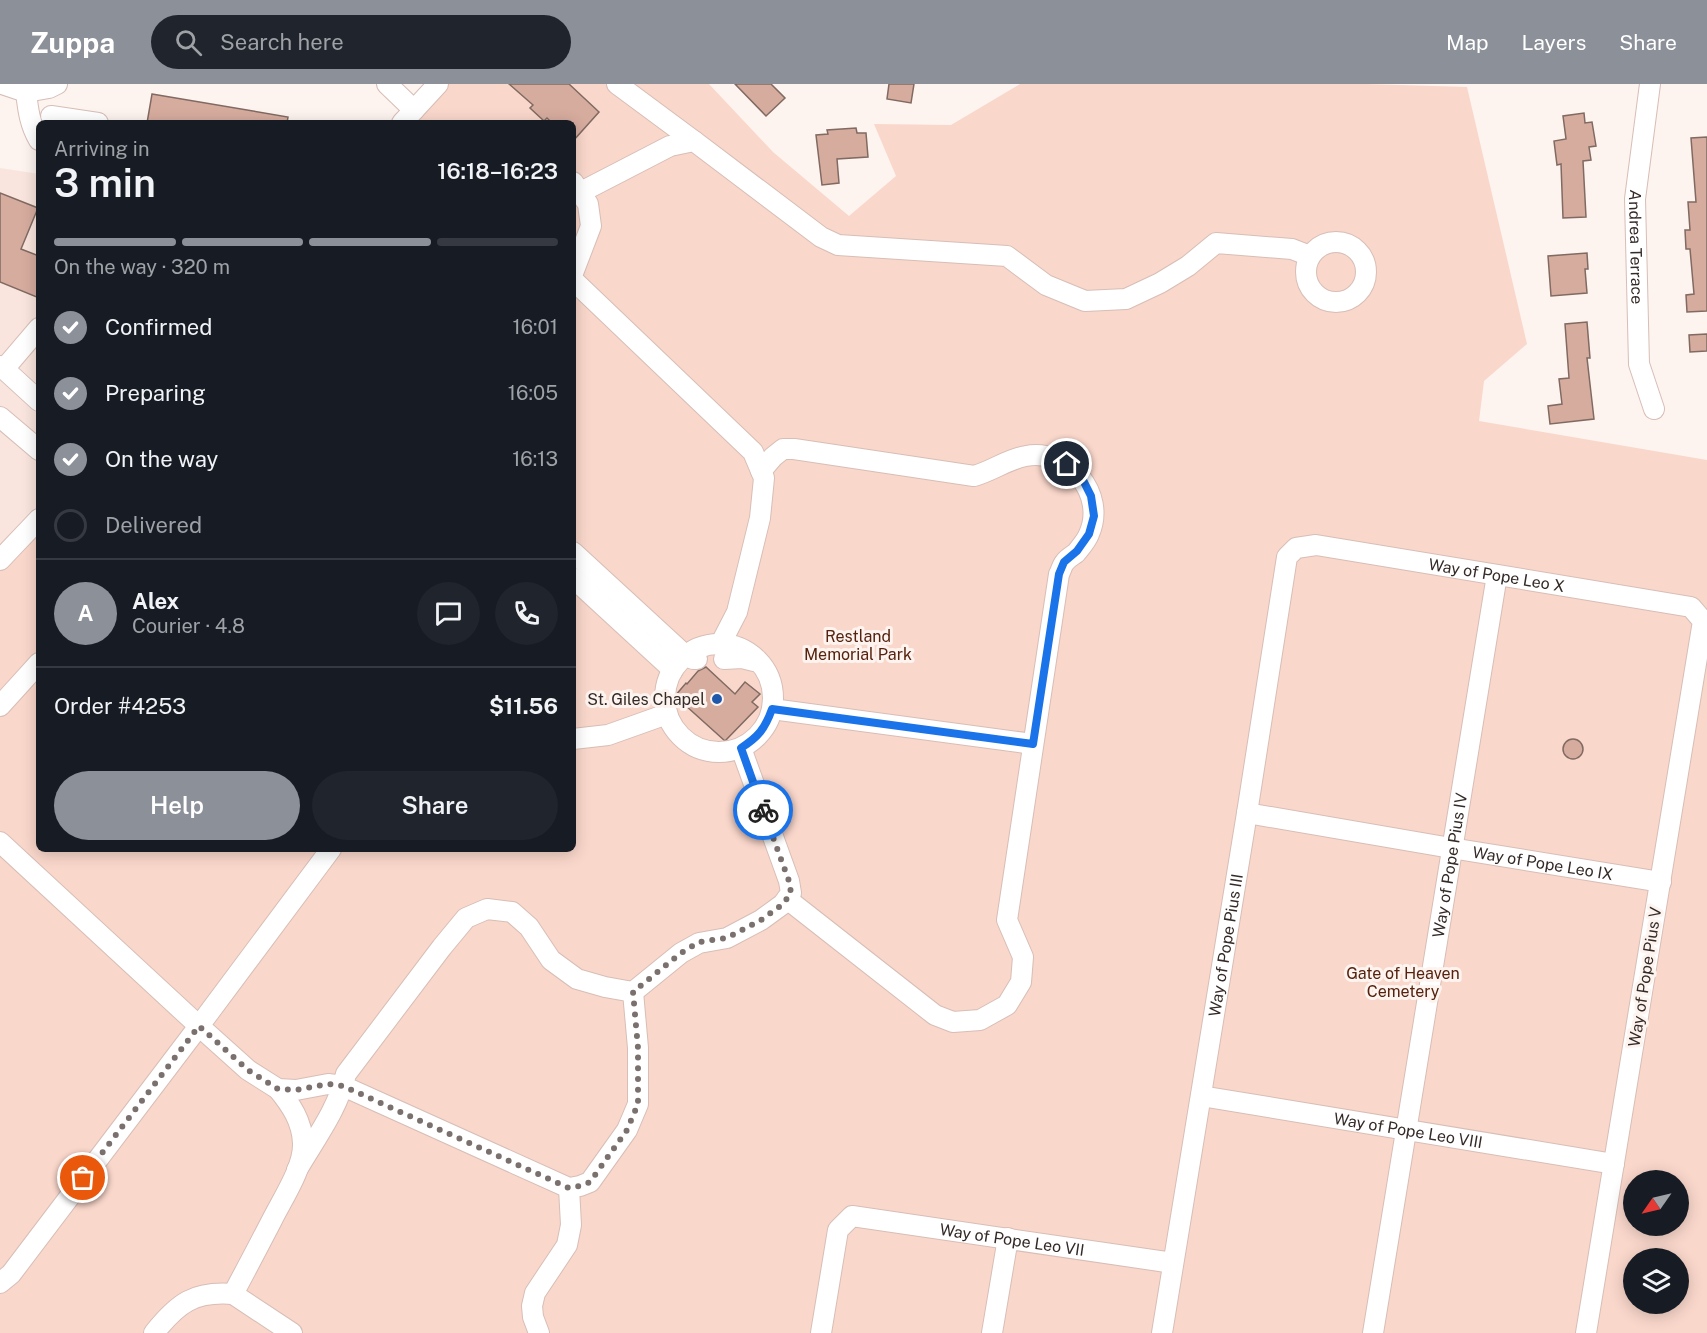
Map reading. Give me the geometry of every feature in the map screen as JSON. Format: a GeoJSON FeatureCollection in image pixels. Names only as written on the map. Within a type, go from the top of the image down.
{"type":"FeatureCollection","features":[{"type":"Feature","properties":{"kind":"street"},"geometry":{"type":"LineString","coordinates":[[2,84],[26,92],[49,88],[57,84]]}},
{"type":"Feature","properties":{"kind":"street"},"geometry":{"type":"LineString","coordinates":[[387,84],[408,117],[431,87]]}},
{"type":"Feature","properties":{"kind":"street"},"geometry":{"type":"LineString","coordinates":[[617,84],[821,237],[838,245],[1007,256],[1046,285],[1085,301],[1126,299],[1160,283],[1188,266],[1216,243],[1292,249],[1311,256]]}},
{"type":"Feature","properties":{"kind":"street","name":"Andrea Terrace"},"geometry":{"type":"LineString","coordinates":[[1650,84],[1635,199],[1639,364],[1654,409]]}},
{"type":"Feature","properties":{"kind":"street"},"geometry":{"type":"LineString","coordinates":[[26,92],[28,114],[36,134]]}},
{"type":"Feature","properties":{"kind":"street"},"geometry":{"type":"LineString","coordinates":[[51,116],[78,120]]}},
{"type":"Feature","properties":{"kind":"street"},"geometry":{"type":"LineString","coordinates":[[576,265],[591,225],[588,204],[577,187],[670,146],[694,141]]}},
{"type":"Feature","properties":{"kind":"street"},"geometry":{"type":"LineString","coordinates":[[576,283],[753,452],[764,478],[760,518],[737,612],[717,653]]}},
{"type":"Feature","properties":{"kind":"street"},"geometry":{"type":"LineString","coordinates":[[36,331],[2,368],[36,398]]}},
{"type":"Feature","properties":{"kind":"street"},"geometry":{"type":"LineString","coordinates":[[0,417],[36,447]]}},
{"type":"Feature","properties":{"kind":"street"},"geometry":{"type":"LineString","coordinates":[[761,471],[783,449],[974,476],[990,471],[1007,461],[1028,455],[1050,457],[1067,464],[1082,478],[1091,496],[1094,516],[1089,534],[1077,551],[1064,562],[1059,574],[1007,920],[1023,957],[1022,982],[1007,1005],[980,1020],[953,1022],[934,1015],[787,899]]}},
{"type":"Feature","properties":{"kind":"street"},"geometry":{"type":"LineString","coordinates":[[3,551],[36,522]]}},
{"type":"Feature","properties":{"kind":"street","name":"Way of Pope Leo X"},"geometry":{"type":"LineString","coordinates":[[1287,557],[1296,548],[1316,545],[1691,607],[1703,621]]}},
{"type":"Feature","properties":{"kind":"street"},"geometry":{"type":"LineString","coordinates":[[576,555],[679,663]]}},
{"type":"Feature","properties":{"kind":"street","name":"Way of Pope Pius III"},"geometry":{"type":"LineString","coordinates":[[1162,1333],[1287,557]]}},
{"type":"Feature","properties":{"kind":"street","name":"Way of Pope Pius IV"},"geometry":{"type":"LineString","coordinates":[[1373,1333],[1497,575]]}},
{"type":"Feature","properties":{"kind":"street"},"geometry":{"type":"LineString","coordinates":[[576,580],[679,663]]}},
{"type":"Feature","properties":{"kind":"street","name":"Way of Pope Pius V"},"geometry":{"type":"LineString","coordinates":[[1586,1333],[1703,621]]}},
{"type":"Feature","properties":{"kind":"street"},"geometry":{"type":"LineString","coordinates":[[704,645],[717,653],[738,646],[754,656],[766,670],[772,687],[772,709],[767,723],[756,738],[741,748],[723,752],[704,750],[681,736],[675,730],[667,714],[665,697],[668,680],[679,663],[704,645]]}},
{"type":"Feature","properties":{"kind":"street"},"geometry":{"type":"LineString","coordinates":[[0,705],[36,666]]}},
{"type":"Feature","properties":{"kind":"street"},"geometry":{"type":"LineString","coordinates":[[772,709],[1033,744]]}},
{"type":"Feature","properties":{"kind":"street"},"geometry":{"type":"LineString","coordinates":[[576,739],[608,735],[667,714]]}},
{"type":"Feature","properties":{"kind":"street"},"geometry":{"type":"LineString","coordinates":[[233,1294],[297,1170],[338,1100],[346,1074],[466,918],[487,909],[512,912],[529,927],[551,960],[577,979],[633,992],[681,953],[699,942],[727,938],[761,920],[783,904],[791,893],[789,881],[741,748]]}},
{"type":"Feature","properties":{"kind":"street","name":"Way of Pope Leo IX"},"geometry":{"type":"LineString","coordinates":[[1247,813],[1661,882]]}},
{"type":"Feature","properties":{"kind":"street"},"geometry":{"type":"LineString","coordinates":[[0,843],[248,1070],[278,1089],[291,1104],[302,1131],[303,1146],[297,1170]]}},
{"type":"Feature","properties":{"kind":"street"},"geometry":{"type":"LineString","coordinates":[[0,1283],[11,1274],[329,852]]}},
{"type":"Feature","properties":{"kind":"street"},"geometry":{"type":"LineString","coordinates":[[278,1089],[296,1090],[328,1084],[343,1086],[569,1188],[580,1186],[590,1182],[627,1130],[638,1104],[638,1048],[633,992]]}},
{"type":"Feature","properties":{"kind":"street","name":"Way of Pope Leo VIII"},"geometry":{"type":"LineString","coordinates":[[1201,1096],[1614,1164]]}},
{"type":"Feature","properties":{"kind":"street"},"geometry":{"type":"LineString","coordinates":[[539,1333],[532,1306],[535,1293],[567,1245],[571,1225],[569,1188]]}},
{"type":"Feature","properties":{"kind":"street","name":"Way of Pope Leo VII"},"geometry":{"type":"LineString","coordinates":[[821,1333],[838,1230],[852,1216],[1173,1263]]}},
{"type":"Feature","properties":{"kind":"street"},"geometry":{"type":"LineString","coordinates":[[993,1333],[1008,1238]]}},
{"type":"Feature","properties":{"kind":"street"},"geometry":{"type":"LineString","coordinates":[[154,1333],[168,1315],[189,1299],[214,1293],[233,1294],[292,1333]]}},
{"type":"Feature","properties":{"kind":"shaded area"},"geometry":{"type":"Polygon","coordinates":[[[0,168],[36,174],[36,519],[0,557],[0,168]]]}},
{"type":"Feature","properties":{"kind":"green space"},"geometry":{"type":"Polygon","coordinates":[[[446,84],[709,84],[773,152],[849,216],[896,176],[874,124],[951,125],[1020,84],[1366,84],[1467,87],[1527,344],[1484,381],[1479,421],[1707,460],[1707,1333],[0,1333],[0,557],[36,519],[36,852],[576,852],[576,120],[406,120],[446,84]]]}},
{"type":"Feature","properties":{"kind":"building"},"geometry":{"type":"Polygon","coordinates":[[[509,84],[569,84],[599,112],[576,138],[576,120],[549,120],[547,118],[543,120],[530,108],[533,105],[509,84]]]}},
{"type":"Feature","properties":{"kind":"building"},"geometry":{"type":"Polygon","coordinates":[[[735,84],[771,84],[785,98],[766,116],[735,84]]]}},
{"type":"Feature","properties":{"kind":"building"},"geometry":{"type":"Polygon","coordinates":[[[889,84],[914,84],[911,103],[887,99],[889,84]]]}},
{"type":"Feature","properties":{"kind":"building"},"geometry":{"type":"Polygon","coordinates":[[[152,94],[288,117],[288,120],[148,120],[152,94]]]}},
{"type":"Feature","properties":{"kind":"building"},"geometry":{"type":"Polygon","coordinates":[[[1584,113],[1585,123],[1592,122],[1596,146],[1589,147],[1591,160],[1583,161],[1586,217],[1563,218],[1561,164],[1557,165],[1554,141],[1566,139],[1563,116],[1584,113]]]}},
{"type":"Feature","properties":{"kind":"building"},"geometry":{"type":"Polygon","coordinates":[[[856,128],[857,133],[866,133],[868,157],[837,159],[839,183],[822,185],[816,135],[828,134],[827,130],[856,128]]]}},
{"type":"Feature","properties":{"kind":"building"},"geometry":{"type":"Polygon","coordinates":[[[1707,137],[1707,311],[1687,312],[1686,295],[1694,294],[1690,249],[1686,249],[1685,230],[1690,230],[1688,202],[1696,202],[1691,138],[1707,137]]]}},
{"type":"Feature","properties":{"kind":"building"},"geometry":{"type":"Polygon","coordinates":[[[0,193],[36,207],[36,213],[21,249],[36,255],[36,297],[0,282],[0,193]]]}},
{"type":"Feature","properties":{"kind":"building"},"geometry":{"type":"Polygon","coordinates":[[[1587,253],[1588,269],[1585,269],[1587,293],[1551,296],[1548,256],[1587,253]]]}},
{"type":"Feature","properties":{"kind":"building"},"geometry":{"type":"Polygon","coordinates":[[[1587,322],[1590,358],[1587,358],[1594,419],[1550,424],[1548,406],[1562,404],[1559,379],[1569,378],[1565,324],[1587,322]]]}},
{"type":"Feature","properties":{"kind":"building"},"geometry":{"type":"Polygon","coordinates":[[[1707,334],[1707,351],[1690,352],[1689,335],[1707,334]]]}},
{"type":"Feature","properties":{"kind":"building","name":"St. Giles Chapel"},"geometry":{"type":"Polygon","coordinates":[[[706,667],[735,694],[745,682],[760,694],[752,702],[758,707],[725,741],[675,696],[698,671],[706,667]]]}},
{"type":"Feature","properties":{"kind":"building"},"geometry":{"type":"Polygon","coordinates":[[[1569,739],[1577,739],[1583,745],[1583,753],[1577,759],[1569,759],[1563,753],[1563,745],[1569,739]]]}},
{"type":"Feature","properties":{"kind":"way so far"},"geometry":{"type":"LineString","coordinates":[[83,1178],[199,1026],[248,1070],[278,1089],[296,1090],[328,1084],[343,1086],[569,1188],[590,1182],[627,1130],[638,1104],[638,1048],[633,992],[681,953],[699,942],[727,938],[761,920],[783,904],[791,893],[789,881],[763,810]]}},
{"type":"Feature","properties":{"kind":"place","name":"St. Giles Chapel"},"geometry":{"type":"Point","coordinates":[717,699]}},
{"type":"Feature","properties":{"kind":"route"},"geometry":{"type":"LineString","coordinates":[[763,810],[741,748],[756,738],[767,723],[772,709],[1033,744],[1059,574],[1064,562],[1077,551],[1089,534],[1094,516],[1091,496],[1082,478],[1067,464]]}},
{"type":"Feature","properties":{"kind":"park label","name":"Restland Memorial Park"},"geometry":{"type":"Point","coordinates":[858,645]}},
{"type":"Feature","properties":{"kind":"park label","name":"Gate of Heaven Cemetery"},"geometry":{"type":"Point","coordinates":[1403,982]}}]}
